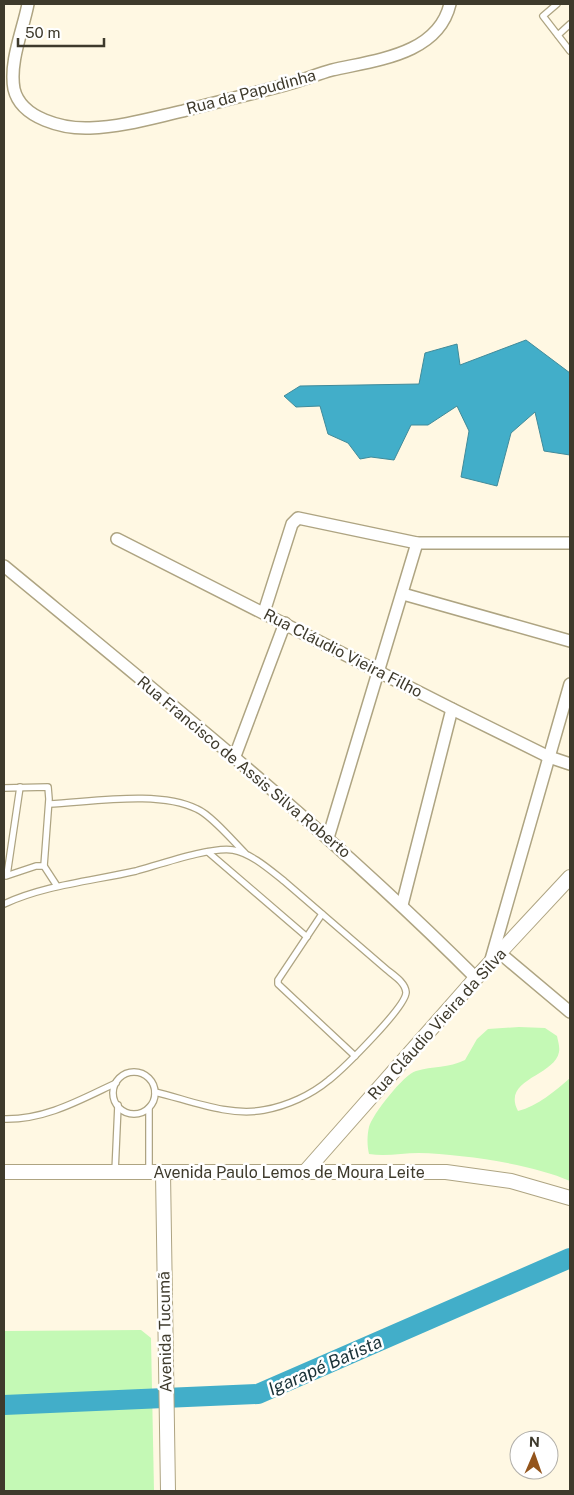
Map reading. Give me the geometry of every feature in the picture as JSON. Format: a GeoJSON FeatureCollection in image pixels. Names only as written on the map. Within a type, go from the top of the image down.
{"type":"FeatureCollection","features":[{"type":"Feature","properties":{"kind":"street","name":"Rua da Papudinha"},"geometry":{"type":"LineString","coordinates":[[28,4],[14,76],[14,90],[20,102],[30,112],[44,120],[64,126],[87,128],[117,126],[372,62],[420,44],[440,27],[447,15],[450,4]]}},
{"type":"Feature","properties":{"kind":"street"},"geometry":{"type":"LineString","coordinates":[[264,612],[292,524],[298,518],[417,542],[570,543]]}},
{"type":"Feature","properties":{"kind":"street","name":"Rua Cláudio Vieira Filho"},"geometry":{"type":"LineString","coordinates":[[117,539],[452,709],[549,757],[570,764]]}},
{"type":"Feature","properties":{"kind":"street"},"geometry":{"type":"LineString","coordinates":[[328,838],[380,672],[417,542]]}},
{"type":"Feature","properties":{"kind":"street","name":"Rua Francisco de Assis Silva Roberto"},"geometry":{"type":"LineString","coordinates":[[4,566],[235,756],[402,905],[476,978]]}},
{"type":"Feature","properties":{"kind":"street"},"geometry":{"type":"LineString","coordinates":[[403,594],[570,641]]}},
{"type":"Feature","properties":{"kind":"street"},"geometry":{"type":"LineString","coordinates":[[235,756],[285,623]]}},
{"type":"Feature","properties":{"kind":"street"},"geometry":{"type":"LineString","coordinates":[[490,964],[570,684]]}},
{"type":"Feature","properties":{"kind":"street"},"geometry":{"type":"LineString","coordinates":[[402,905],[452,709]]}},
{"type":"Feature","properties":{"kind":"street","name":"Rua Cláudio Vieira da Silva"},"geometry":{"type":"LineString","coordinates":[[305,1172],[476,978],[501,954],[570,877]]}},
{"type":"Feature","properties":{"kind":"street"},"geometry":{"type":"LineString","coordinates":[[501,954],[570,1012]]}},
{"type":"Feature","properties":{"kind":"street","name":"Avenida Paulo Lemos de Moura Leite"},"geometry":{"type":"LineString","coordinates":[[4,1172],[475,1174],[511,1181],[570,1198]]}},
{"type":"Feature","properties":{"kind":"street","name":"Avenida Tucumã"},"geometry":{"type":"LineString","coordinates":[[156,1172],[165,1371],[168,1491]]}},
{"type":"Feature","properties":{"kind":"lane"},"geometry":{"type":"LineString","coordinates":[[557,4],[543,16],[570,51]]}},
{"type":"Feature","properties":{"kind":"lane"},"geometry":{"type":"LineString","coordinates":[[558,35],[570,24]]}},
{"type":"Feature","properties":{"kind":"lane"},"geometry":{"type":"LineString","coordinates":[[4,788],[48,787],[49,804],[44,866],[57,886]]}},
{"type":"Feature","properties":{"kind":"lane"},"geometry":{"type":"LineString","coordinates":[[20,788],[5,876],[36,866],[44,866]]}},
{"type":"Feature","properties":{"kind":"lane"},"geometry":{"type":"LineString","coordinates":[[49,804],[148,797],[172,800],[198,809],[251,858]]}},
{"type":"Feature","properties":{"kind":"lane"},"geometry":{"type":"LineString","coordinates":[[4,904],[57,886],[122,874],[208,852],[235,850],[268,868],[402,983],[406,993],[405,999],[393,1015],[355,1056],[329,1080],[298,1100],[263,1110],[232,1110],[155,1092]]}},
{"type":"Feature","properties":{"kind":"lane"},"geometry":{"type":"LineString","coordinates":[[208,852],[307,937]]}},
{"type":"Feature","properties":{"kind":"lane"},"geometry":{"type":"LineString","coordinates":[[322,914],[278,980],[278,984],[355,1056]]}},
{"type":"Feature","properties":{"kind":"lane"},"geometry":{"type":"LineString","coordinates":[[4,1119],[28,1118],[51,1113],[116,1083],[125,1075],[142,1074],[151,1081],[155,1092],[149,1108],[156,1172]]}},
{"type":"Feature","properties":{"kind":"lane"},"geometry":{"type":"LineString","coordinates":[[115,1172],[118,1105],[114,1094],[116,1083]]}},
{"type":"Feature","properties":{"kind":"lane"},"geometry":{"type":"LineString","coordinates":[[118,1105],[127,1112],[133,1113],[149,1108]]}},
{"type":"Feature","properties":{"kind":"green space"},"geometry":{"type":"Polygon","coordinates":[[[545,1028],[557,1036],[559,1052],[555,1060],[549,1067],[522,1085],[517,1092],[515,1100],[518,1111],[525,1109],[546,1097],[570,1078],[570,1181],[517,1165],[455,1155],[419,1153],[369,1154],[368,1137],[371,1121],[404,1079],[416,1071],[465,1060],[477,1039],[488,1029],[545,1028]]]}},
{"type":"Feature","properties":{"kind":"green space"},"geometry":{"type":"Polygon","coordinates":[[[141,1330],[151,1338],[154,1491],[4,1491],[4,1331],[141,1330]]]}},
{"type":"Feature","properties":{"kind":"water"},"geometry":{"type":"Polygon","coordinates":[[[526,340],[570,373],[570,455],[544,451],[535,412],[511,433],[497,486],[461,477],[469,431],[457,406],[428,425],[411,425],[394,460],[371,457],[360,459],[348,443],[328,434],[320,406],[296,407],[284,396],[300,386],[419,384],[425,353],[457,344],[460,365],[526,340]]]}},
{"type":"Feature","properties":{"kind":"waterway","name":"Igarapé Batista"},"geometry":{"type":"LineString","coordinates":[[4,1405],[258,1394],[570,1258]]}}]}
